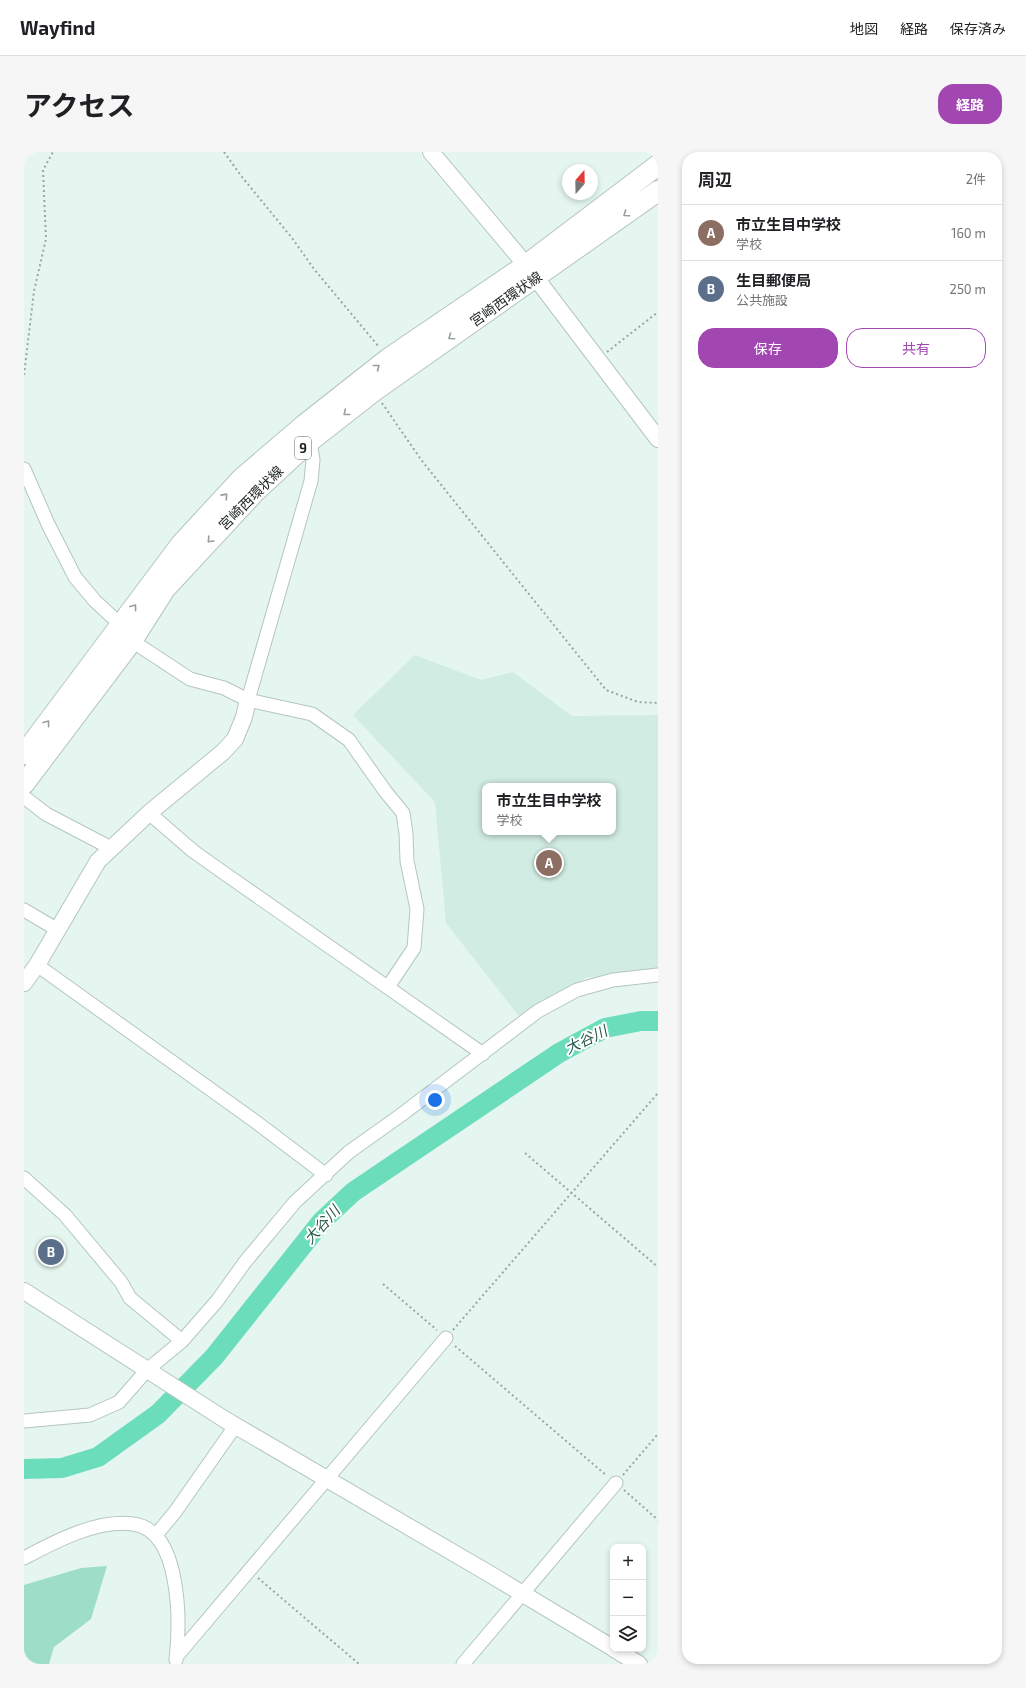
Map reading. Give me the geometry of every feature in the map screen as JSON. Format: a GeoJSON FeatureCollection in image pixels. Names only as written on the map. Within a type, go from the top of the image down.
{"type":"FeatureCollection","features":[{"type":"Feature","properties":{"kind":"main road","name":"宮崎西環状線"},"geometry":{"type":"LineString","coordinates":[[24,784],[132,641],[165,589],[255,492],[310,441],[374,390],[530,272],[658,165]]}},
{"type":"Feature","properties":{"kind":"main road","name":"宮崎西環状線"},"geometry":{"type":"LineString","coordinates":[[24,754],[182,544],[242,478],[304,425],[389,358],[530,272],[658,191]]}},
{"type":"Feature","properties":{"kind":"street"},"geometry":{"type":"LineString","coordinates":[[431,152],[530,272],[658,439]]}},
{"type":"Feature","properties":{"kind":"street"},"geometry":{"type":"LineString","coordinates":[[24,983],[37,965],[98,861],[149,813],[223,752],[235,739],[244,717],[311,481],[313,460],[310,441]]}},
{"type":"Feature","properties":{"kind":"street"},"geometry":{"type":"LineString","coordinates":[[24,469],[48,524],[75,577],[95,601],[121,625],[132,641],[190,679],[224,688],[248,700],[312,714],[350,740],[384,791],[403,813],[407,861],[417,909],[414,948],[388,987]]}},
{"type":"Feature","properties":{"kind":"street"},"geometry":{"type":"LineString","coordinates":[[24,797],[46,814],[111,848]]}},
{"type":"Feature","properties":{"kind":"street"},"geometry":{"type":"LineString","coordinates":[[149,813],[194,851],[224,873],[483,1054]]}},
{"type":"Feature","properties":{"kind":"street"},"geometry":{"type":"LineString","coordinates":[[24,910],[58,930]]}},
{"type":"Feature","properties":{"kind":"street"},"geometry":{"type":"LineString","coordinates":[[37,965],[256,1122],[326,1175]]}},
{"type":"Feature","properties":{"kind":"street"},"geometry":{"type":"LineString","coordinates":[[24,1421],[90,1415],[119,1402],[147,1370],[182,1341],[217,1301],[245,1262],[294,1202],[326,1175],[349,1152],[402,1115],[538,1011],[577,990],[613,980],[658,975]]}},
{"type":"Feature","properties":{"kind":"street"},"geometry":{"type":"LineString","coordinates":[[24,1178],[70,1221],[121,1282],[130,1298],[182,1341]]}},
{"type":"Feature","properties":{"kind":"street"},"geometry":{"type":"LineString","coordinates":[[24,1290],[230,1422],[522,1593],[610,1647]]}},
{"type":"Feature","properties":{"kind":"street"},"geometry":{"type":"LineString","coordinates":[[176,1661],[249,1571],[446,1338]]}},
{"type":"Feature","properties":{"kind":"street"},"geometry":{"type":"LineString","coordinates":[[156,1535],[175,1512],[230,1422]]}},
{"type":"Feature","properties":{"kind":"street"},"geometry":{"type":"LineString","coordinates":[[463,1664],[616,1483]]}},
{"type":"Feature","properties":{"kind":"street"},"geometry":{"type":"LineString","coordinates":[[24,1558],[57,1540],[99,1527],[119,1524],[134,1524],[149,1529],[156,1535],[167,1553],[172,1566],[177,1611],[176,1661]]}},
{"type":"Feature","properties":{"kind":"street"},"geometry":{"type":"LineString","coordinates":[[619,1652],[639,1664]]}},
{"type":"Feature","properties":{"kind":"path"},"geometry":{"type":"LineString","coordinates":[[24,375],[34,291],[46,239],[43,170],[53,152]]}},
{"type":"Feature","properties":{"kind":"path"},"geometry":{"type":"LineString","coordinates":[[224,152],[242,177],[292,238],[314,269],[389,358]]}},
{"type":"Feature","properties":{"kind":"path"},"geometry":{"type":"LineString","coordinates":[[597,360],[658,312]]}},
{"type":"Feature","properties":{"kind":"path"},"geometry":{"type":"LineString","coordinates":[[374,390],[422,461],[606,690],[638,702],[658,703]]}},
{"type":"Feature","properties":{"kind":"path"},"geometry":{"type":"LineString","coordinates":[[446,1338],[658,1094]]}},
{"type":"Feature","properties":{"kind":"path"},"geometry":{"type":"LineString","coordinates":[[525,1153],[658,1267]]}},
{"type":"Feature","properties":{"kind":"path"},"geometry":{"type":"LineString","coordinates":[[383,1284],[658,1520]]}},
{"type":"Feature","properties":{"kind":"path"},"geometry":{"type":"LineString","coordinates":[[616,1483],[658,1434]]}},
{"type":"Feature","properties":{"kind":"path"},"geometry":{"type":"LineString","coordinates":[[249,1571],[359,1664]]}},
{"type":"Feature","properties":{"kind":"shaded area"},"geometry":{"type":"Polygon","coordinates":[[[415,655],[481,680],[513,672],[572,716],[658,715],[658,970],[586,978],[519,1016],[446,923],[435,802],[353,715],[415,655]]]}},
{"type":"Feature","properties":{"kind":"green space"},"geometry":{"type":"Polygon","coordinates":[[[107,1566],[91,1619],[54,1647],[49,1664],[24,1664],[24,1585],[81,1568],[107,1566]]]}},
{"type":"Feature","properties":{"kind":"waterway","name":"大谷川"},"geometry":{"type":"LineString","coordinates":[[24,1469],[62,1468],[98,1457],[158,1414],[214,1357],[322,1221],[353,1192],[559,1053],[605,1028],[641,1021],[658,1021]]}},
{"type":"Feature","properties":{"kind":"place","name":"市立生目中学校"},"geometry":{"type":"Point","coordinates":[549,863]}},
{"type":"Feature","properties":{"kind":"place","name":"生目郵便局"},"geometry":{"type":"Point","coordinates":[51,1252]}}]}
